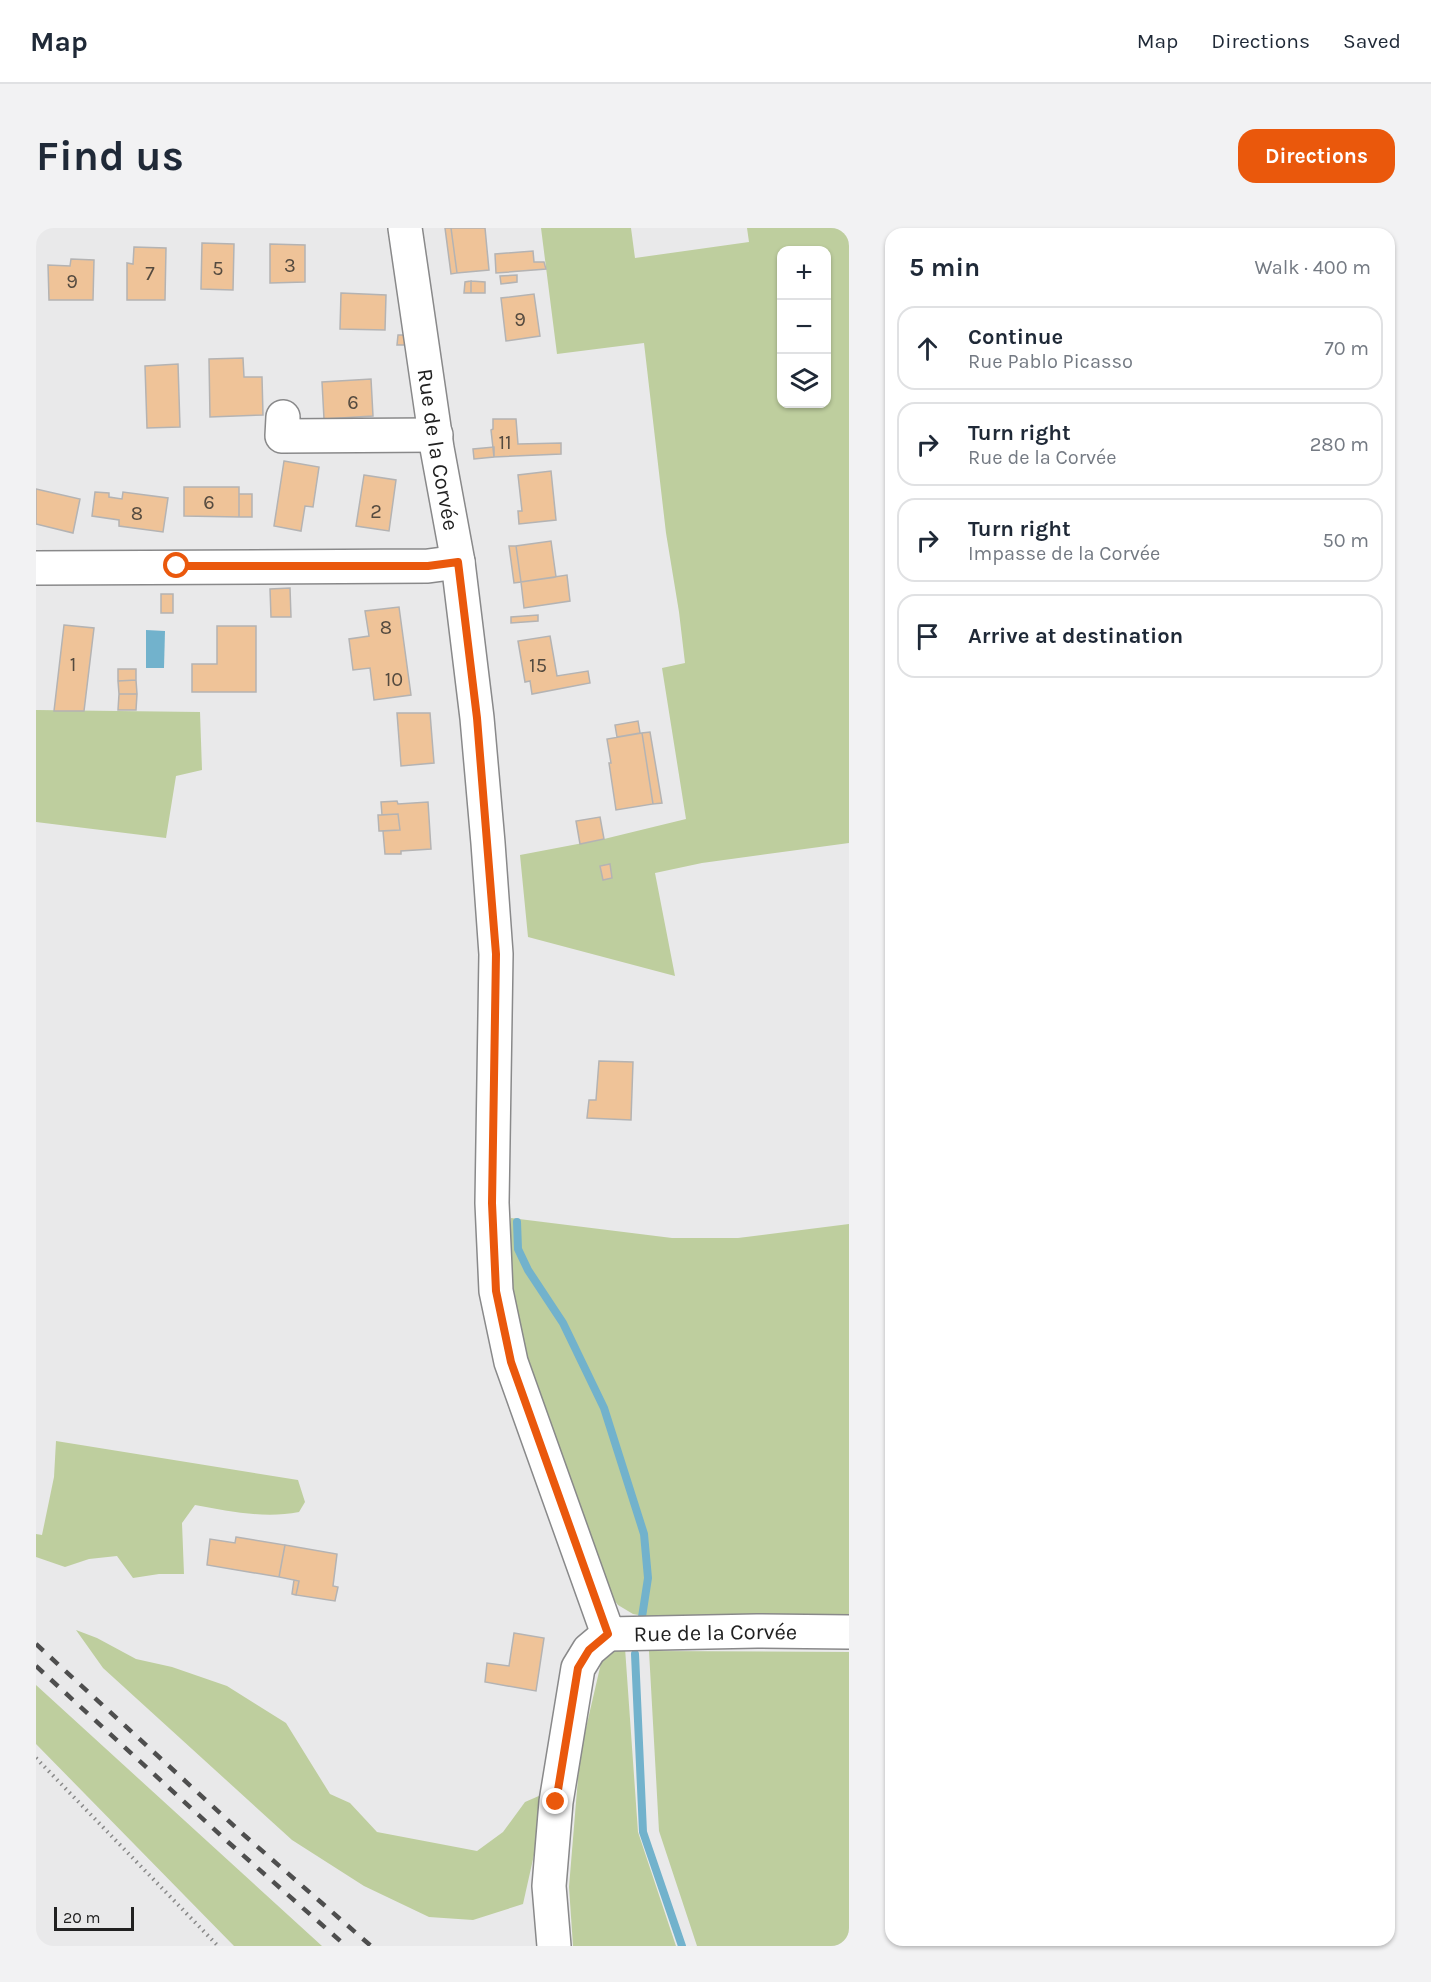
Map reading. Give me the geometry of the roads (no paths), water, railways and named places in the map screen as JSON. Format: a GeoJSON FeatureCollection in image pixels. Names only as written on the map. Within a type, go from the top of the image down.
{"type":"FeatureCollection","features":[{"type":"Feature","properties":{"kind":"street","name":"Rue de la Corvée"},"geometry":{"type":"LineString","coordinates":[[405,228],[436,435],[458,562],[477,718],[496,954],[492,1203],[496,1291],[511,1362],[608,1634],[849,1632]]}},
{"type":"Feature","properties":{"kind":"street"},"geometry":{"type":"LineString","coordinates":[[283,417],[282,436],[436,435]]}},
{"type":"Feature","properties":{"kind":"street"},"geometry":{"type":"LineString","coordinates":[[36,568],[428,566],[458,562]]}},
{"type":"Feature","properties":{"kind":"street"},"geometry":{"type":"LineString","coordinates":[[554,1946],[549,1886],[556,1802],[578,1668],[589,1650],[608,1634]]}},
{"type":"Feature","properties":{"kind":"water"},"geometry":{"type":"Polygon","coordinates":[[[146,630],[165,631],[164,668],[146,668],[146,630]]]}},
{"type":"Feature","properties":{"kind":"waterway"},"geometry":{"type":"LineString","coordinates":[[517,1222],[518,1249],[528,1270],[563,1323],[604,1408],[644,1534],[648,1578],[642,1617]]}},
{"type":"Feature","properties":{"kind":"waterway"},"geometry":{"type":"LineString","coordinates":[[635,1654],[643,1832],[682,1946]]}},
{"type":"Feature","properties":{"kind":"railway"},"geometry":{"type":"LineString","coordinates":[[36,1644],[244,1835],[371,1946]]}},
{"type":"Feature","properties":{"kind":"railway"},"geometry":{"type":"LineString","coordinates":[[36,1666],[228,1842],[346,1946]]}}]}
